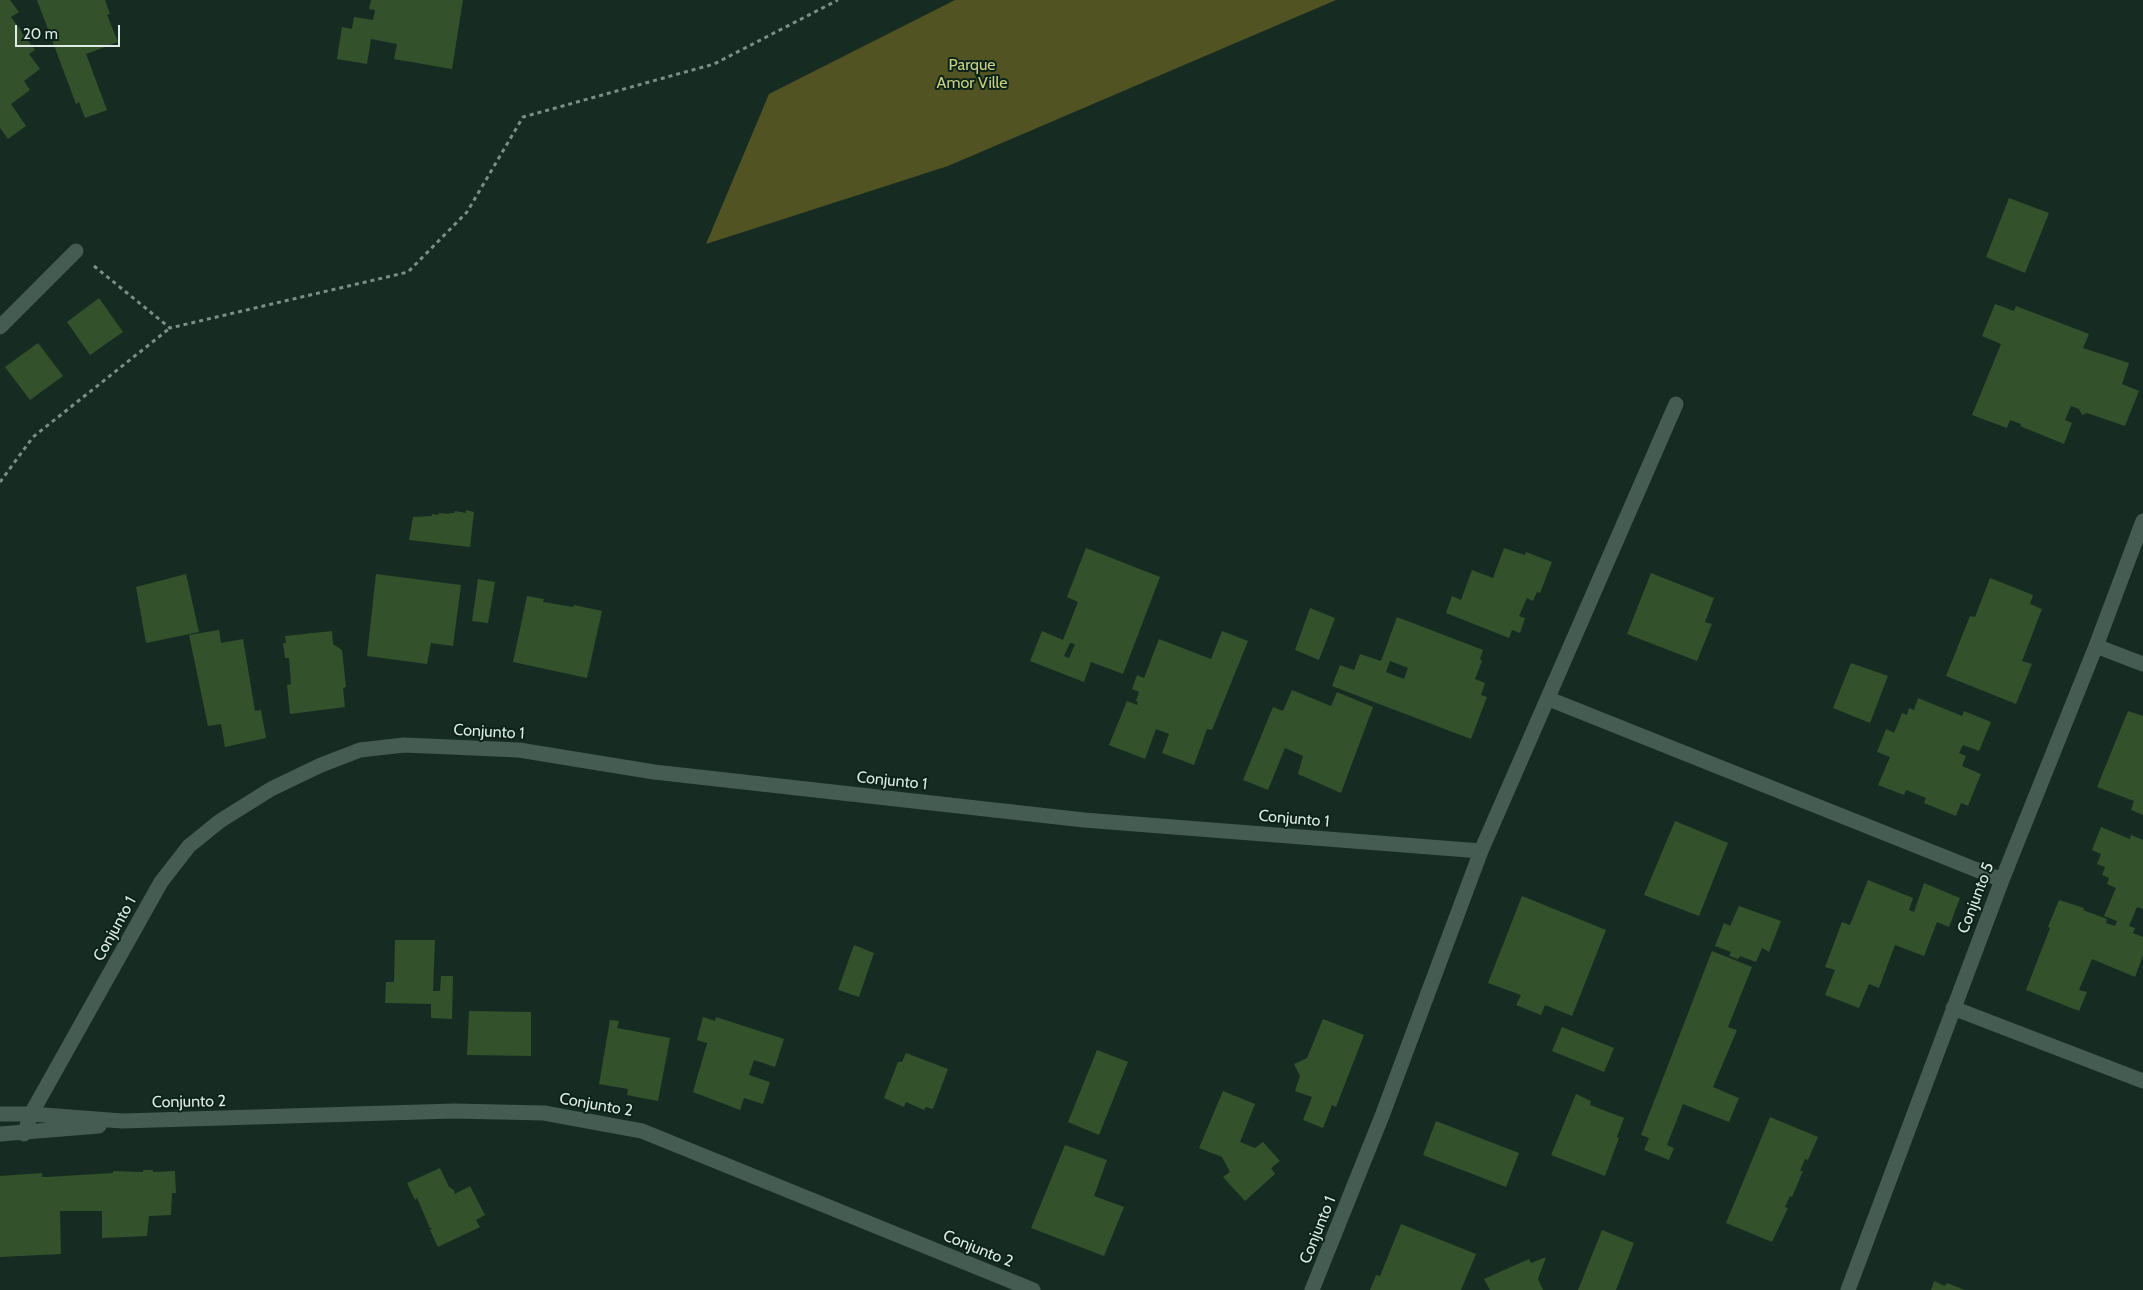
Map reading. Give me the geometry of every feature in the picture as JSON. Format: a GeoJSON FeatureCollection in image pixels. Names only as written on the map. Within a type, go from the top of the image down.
{"type":"FeatureCollection","features":[{"type":"Feature","properties":{"kind":"street"},"geometry":{"type":"LineString","coordinates":[[0,327],[76,252]]}},
{"type":"Feature","properties":{"kind":"street"},"geometry":{"type":"LineString","coordinates":[[1481,852],[1676,404]]}},
{"type":"Feature","properties":{"kind":"street","name":"Conjunto 5"},"geometry":{"type":"LineString","coordinates":[[1848,1290],[2002,880],[2096,646],[2143,521]]}},
{"type":"Feature","properties":{"kind":"street"},"geometry":{"type":"LineString","coordinates":[[2096,646],[2143,664]]}},
{"type":"Feature","properties":{"kind":"street"},"geometry":{"type":"LineString","coordinates":[[1549,699],[2002,880]]}},
{"type":"Feature","properties":{"kind":"street","name":"Conjunto 1"},"geometry":{"type":"LineString","coordinates":[[24,1134],[31,1114],[161,882],[189,846],[220,821],[271,789],[321,765],[360,750],[404,745],[519,750],[654,772],[1074,818],[1481,852],[1382,1116],[1312,1290]]}},
{"type":"Feature","properties":{"kind":"street"},"geometry":{"type":"LineString","coordinates":[[1954,1008],[2143,1081]]}},
{"type":"Feature","properties":{"kind":"street","name":"Conjunto 2"},"geometry":{"type":"LineString","coordinates":[[0,1114],[31,1114],[122,1121],[454,1111],[544,1113],[642,1131],[1033,1290]]}},
{"type":"Feature","properties":{"kind":"street","name":"Conjunto 2"},"geometry":{"type":"LineString","coordinates":[[0,1134],[24,1134],[109,1125],[122,1121]]}},
{"type":"Feature","properties":{"kind":"path"},"geometry":{"type":"LineString","coordinates":[[0,482],[33,437],[170,328],[408,272],[467,212],[523,117],[714,64],[838,0]]}},
{"type":"Feature","properties":{"kind":"path"},"geometry":{"type":"LineString","coordinates":[[76,252],[170,328]]}},
{"type":"Feature","properties":{"kind":"green space","name":"Parque Amor Ville"},"geometry":{"type":"Polygon","coordinates":[[[955,0],[1336,0],[948,166],[706,244],[769,94],[955,0]]]}},
{"type":"Feature","properties":{"kind":"building"},"geometry":{"type":"Polygon","coordinates":[[[0,0],[10,0],[19,12],[11,17],[35,50],[29,54],[40,69],[24,81],[30,90],[11,104],[26,126],[8,139],[0,128],[0,0]]]}},
{"type":"Feature","properties":{"kind":"building"},"geometry":{"type":"Polygon","coordinates":[[[37,0],[105,0],[110,14],[107,15],[118,42],[86,54],[107,110],[85,118],[79,102],[76,104],[37,0]]]}},
{"type":"Feature","properties":{"kind":"building"},"geometry":{"type":"Polygon","coordinates":[[[371,0],[463,0],[452,69],[394,59],[397,44],[371,39],[367,64],[337,59],[342,27],[352,29],[354,17],[373,20],[375,10],[369,9],[371,0]]]}},
{"type":"Feature","properties":{"kind":"building"},"geometry":{"type":"Polygon","coordinates":[[[2009,198],[2049,213],[2025,273],[1986,257],[2009,198]]]}},
{"type":"Feature","properties":{"kind":"building"},"geometry":{"type":"Polygon","coordinates":[[[99,298],[123,332],[90,355],[67,322],[99,298]]]}},
{"type":"Feature","properties":{"kind":"building"},"geometry":{"type":"Polygon","coordinates":[[[1995,304],[2014,311],[2016,306],[2089,334],[2083,348],[2129,363],[2122,384],[2139,391],[2125,426],[2087,413],[2082,415],[2079,409],[2071,406],[2065,420],[2072,423],[2064,444],[2010,420],[2007,428],[1972,415],[2001,344],[1982,336],[1995,304]]]}},
{"type":"Feature","properties":{"kind":"building"},"geometry":{"type":"Polygon","coordinates":[[[38,343],[63,376],[30,400],[5,367],[38,343]]]}},
{"type":"Feature","properties":{"kind":"building"},"geometry":{"type":"Polygon","coordinates":[[[466,510],[474,512],[470,547],[409,540],[413,517],[432,516],[432,514],[438,515],[439,513],[449,514],[455,511],[466,513],[466,510]]]}},
{"type":"Feature","properties":{"kind":"building"},"geometry":{"type":"Polygon","coordinates":[[[1086,548],[1160,577],[1123,674],[1091,662],[1084,682],[1030,661],[1042,631],[1063,640],[1078,602],[1067,597],[1086,548]],[[1070,643],[1064,656],[1069,658],[1075,644],[1070,643]]]}},
{"type":"Feature","properties":{"kind":"building"},"geometry":{"type":"Polygon","coordinates":[[[1504,548],[1525,555],[1526,552],[1552,562],[1540,593],[1537,592],[1533,601],[1527,598],[1519,616],[1525,618],[1520,633],[1512,630],[1509,638],[1446,613],[1452,596],[1461,600],[1472,570],[1493,578],[1504,548]]]}},
{"type":"Feature","properties":{"kind":"building"},"geometry":{"type":"Polygon","coordinates":[[[1651,573],[1714,598],[1705,622],[1712,624],[1697,661],[1627,634],[1651,573]]]}},
{"type":"Feature","properties":{"kind":"building"},"geometry":{"type":"Polygon","coordinates":[[[186,574],[199,632],[146,643],[136,587],[186,574]]]}},
{"type":"Feature","properties":{"kind":"building"},"geometry":{"type":"Polygon","coordinates":[[[376,574],[461,585],[453,646],[431,643],[427,664],[367,656],[376,574]]]}},
{"type":"Feature","properties":{"kind":"building"},"geometry":{"type":"Polygon","coordinates":[[[1990,578],[2033,595],[2030,604],[2042,609],[2022,661],[2032,664],[2016,704],[1946,676],[1970,616],[1975,617],[1990,578]]]}},
{"type":"Feature","properties":{"kind":"building"},"geometry":{"type":"Polygon","coordinates":[[[478,579],[495,582],[488,623],[472,621],[478,579]]]}},
{"type":"Feature","properties":{"kind":"building"},"geometry":{"type":"Polygon","coordinates":[[[527,596],[544,599],[543,602],[573,607],[574,605],[602,611],[587,678],[513,662],[527,596]]]}},
{"type":"Feature","properties":{"kind":"building"},"geometry":{"type":"Polygon","coordinates":[[[1310,608],[1335,618],[1319,660],[1295,650],[1310,608]]]}},
{"type":"Feature","properties":{"kind":"building"},"geometry":{"type":"Polygon","coordinates":[[[1397,617],[1483,650],[1480,659],[1482,661],[1475,679],[1485,683],[1481,695],[1487,697],[1471,739],[1332,686],[1340,665],[1354,670],[1360,654],[1381,661],[1397,617]],[[1390,661],[1386,672],[1404,679],[1408,668],[1390,661]]]}},
{"type":"Feature","properties":{"kind":"building"},"geometry":{"type":"Polygon","coordinates":[[[219,630],[221,643],[243,639],[255,711],[261,710],[266,738],[225,747],[221,724],[208,726],[189,635],[219,630]]]}},
{"type":"Feature","properties":{"kind":"building"},"geometry":{"type":"Polygon","coordinates":[[[332,631],[333,644],[342,650],[346,687],[343,688],[345,707],[290,714],[287,685],[291,684],[289,658],[285,658],[283,643],[286,643],[285,636],[332,631]]]}},
{"type":"Feature","properties":{"kind":"building"},"geometry":{"type":"Polygon","coordinates":[[[1222,631],[1248,641],[1212,730],[1207,729],[1194,765],[1162,753],[1169,734],[1156,729],[1145,759],[1109,745],[1127,701],[1137,705],[1138,702],[1136,701],[1139,692],[1132,689],[1137,675],[1144,678],[1159,639],[1211,659],[1222,631]]]}},
{"type":"Feature","properties":{"kind":"building"},"geometry":{"type":"Polygon","coordinates":[[[1851,663],[1888,676],[1870,723],[1833,708],[1851,663]]]}},
{"type":"Feature","properties":{"kind":"building"},"geometry":{"type":"Polygon","coordinates":[[[1292,690],[1331,706],[1337,692],[1373,707],[1341,793],[1298,774],[1303,756],[1285,748],[1268,790],[1243,780],[1273,707],[1283,711],[1292,690]]]}},
{"type":"Feature","properties":{"kind":"building"},"geometry":{"type":"Polygon","coordinates":[[[1918,698],[1962,716],[1964,711],[1991,722],[1979,751],[1963,745],[1959,753],[1966,756],[1962,766],[1981,774],[1968,806],[1961,803],[1956,816],[1924,803],[1926,798],[1906,790],[1904,795],[1878,785],[1890,757],[1877,752],[1886,729],[1894,733],[1902,713],[1907,715],[1909,708],[1914,710],[1918,698]]]}},
{"type":"Feature","properties":{"kind":"building"},"geometry":{"type":"Polygon","coordinates":[[[2128,711],[2143,716],[2143,815],[2131,810],[2134,801],[2097,787],[2128,711]]]}},
{"type":"Feature","properties":{"kind":"building"},"geometry":{"type":"Polygon","coordinates":[[[1675,821],[1728,843],[1699,916],[1644,895],[1675,821]]]}},
{"type":"Feature","properties":{"kind":"building"},"geometry":{"type":"Polygon","coordinates":[[[2101,827],[2130,839],[2131,835],[2143,840],[2143,909],[2137,907],[2129,926],[2135,928],[2133,933],[2143,937],[2143,955],[2135,977],[2092,959],[2079,990],[2087,992],[2079,1011],[2026,990],[2059,900],[2084,908],[2083,910],[2107,919],[2106,923],[2115,926],[2117,921],[2104,916],[2116,888],[2107,884],[2109,878],[2102,875],[2105,867],[2097,864],[2101,854],[2092,850],[2101,827]]]}},
{"type":"Feature","properties":{"kind":"building"},"geometry":{"type":"Polygon","coordinates":[[[1868,880],[1913,898],[1909,910],[1914,912],[1924,883],[1960,898],[1949,927],[1937,922],[1924,956],[1895,945],[1879,988],[1869,984],[1859,1008],[1825,995],[1835,970],[1825,967],[1842,922],[1850,925],[1868,880]]]}},
{"type":"Feature","properties":{"kind":"building"},"geometry":{"type":"Polygon","coordinates":[[[1522,896],[1606,930],[1572,1016],[1545,1005],[1541,1015],[1516,1005],[1521,995],[1488,983],[1522,896]]]}},
{"type":"Feature","properties":{"kind":"building"},"geometry":{"type":"Polygon","coordinates":[[[1739,906],[1781,921],[1769,952],[1762,948],[1756,962],[1740,956],[1738,959],[1729,956],[1731,952],[1715,946],[1724,923],[1730,926],[1739,906]]]}},
{"type":"Feature","properties":{"kind":"building"},"geometry":{"type":"Polygon","coordinates":[[[395,940],[435,940],[433,991],[440,991],[441,976],[453,976],[452,1019],[431,1018],[431,1004],[385,1003],[386,982],[394,982],[395,940]]]}},
{"type":"Feature","properties":{"kind":"building"},"geometry":{"type":"Polygon","coordinates":[[[854,945],[874,953],[859,997],[838,990],[854,945]]]}},
{"type":"Feature","properties":{"kind":"building"},"geometry":{"type":"Polygon","coordinates":[[[1712,951],[1752,967],[1728,1027],[1737,1030],[1713,1087],[1739,1098],[1729,1122],[1683,1104],[1667,1145],[1674,1148],[1669,1160],[1644,1150],[1649,1138],[1641,1135],[1712,951]]]}},
{"type":"Feature","properties":{"kind":"building"},"geometry":{"type":"Polygon","coordinates":[[[469,1011],[531,1012],[531,1056],[467,1055],[469,1011]]]}},
{"type":"Feature","properties":{"kind":"building"},"geometry":{"type":"Polygon","coordinates":[[[703,1017],[715,1021],[716,1017],[784,1039],[775,1067],[754,1060],[749,1075],[770,1082],[763,1104],[744,1098],[740,1110],[693,1092],[707,1043],[697,1040],[703,1017]]]}},
{"type":"Feature","properties":{"kind":"building"},"geometry":{"type":"Polygon","coordinates":[[[1323,1019],[1364,1035],[1336,1107],[1332,1105],[1323,1128],[1303,1120],[1312,1097],[1295,1091],[1300,1076],[1294,1064],[1307,1058],[1323,1019]]]}},
{"type":"Feature","properties":{"kind":"building"},"geometry":{"type":"Polygon","coordinates":[[[610,1020],[619,1021],[617,1028],[670,1038],[658,1101],[627,1095],[628,1089],[599,1084],[610,1020]]]}},
{"type":"Feature","properties":{"kind":"building"},"geometry":{"type":"Polygon","coordinates":[[[1562,1027],[1614,1048],[1604,1072],[1552,1051],[1562,1027]]]}},
{"type":"Feature","properties":{"kind":"building"},"geometry":{"type":"Polygon","coordinates":[[[1097,1050],[1128,1062],[1099,1135],[1068,1122],[1097,1050]]]}},
{"type":"Feature","properties":{"kind":"building"},"geometry":{"type":"Polygon","coordinates":[[[906,1053],[948,1069],[933,1109],[926,1107],[924,1110],[906,1102],[904,1107],[884,1098],[898,1062],[902,1062],[906,1053]]]}},
{"type":"Feature","properties":{"kind":"building"},"geometry":{"type":"Polygon","coordinates":[[[1223,1091],[1255,1104],[1240,1142],[1255,1148],[1263,1142],[1280,1161],[1271,1168],[1275,1174],[1245,1201],[1223,1177],[1230,1172],[1222,1157],[1199,1148],[1223,1091]]]}},
{"type":"Feature","properties":{"kind":"building"},"geometry":{"type":"Polygon","coordinates":[[[1576,1094],[1591,1101],[1590,1105],[1624,1118],[1605,1176],[1551,1155],[1576,1094]]]}},
{"type":"Feature","properties":{"kind":"building"},"geometry":{"type":"Polygon","coordinates":[[[1770,1117],[1818,1137],[1808,1160],[1805,1159],[1800,1171],[1803,1171],[1792,1197],[1790,1196],[1785,1207],[1788,1208],[1772,1242],[1726,1223],[1770,1117]]]}},
{"type":"Feature","properties":{"kind":"building"},"geometry":{"type":"Polygon","coordinates":[[[1436,1121],[1519,1153],[1506,1187],[1423,1155],[1436,1121]]]}},
{"type":"Feature","properties":{"kind":"building"},"geometry":{"type":"Polygon","coordinates":[[[1065,1145],[1107,1160],[1094,1196],[1124,1207],[1104,1256],[1031,1228],[1065,1145]]]}},
{"type":"Feature","properties":{"kind":"building"},"geometry":{"type":"Polygon","coordinates":[[[440,1168],[449,1187],[454,1190],[455,1194],[470,1186],[485,1215],[476,1220],[480,1227],[438,1247],[430,1230],[433,1228],[430,1228],[417,1198],[415,1200],[407,1183],[440,1168]]]}},
{"type":"Feature","properties":{"kind":"building"},"geometry":{"type":"Polygon","coordinates":[[[143,1170],[153,1170],[153,1172],[175,1171],[176,1193],[172,1193],[171,1215],[149,1216],[147,1236],[102,1238],[102,1211],[60,1211],[61,1254],[0,1257],[0,1176],[42,1173],[42,1177],[47,1177],[113,1173],[113,1171],[143,1172],[143,1170]]]}},
{"type":"Feature","properties":{"kind":"building"},"geometry":{"type":"Polygon","coordinates":[[[1401,1224],[1476,1254],[1461,1290],[1370,1290],[1376,1275],[1380,1276],[1401,1224]]]}},
{"type":"Feature","properties":{"kind":"building"},"geometry":{"type":"Polygon","coordinates":[[[1602,1230],[1634,1243],[1616,1290],[1578,1290],[1602,1230]]]}},
{"type":"Feature","properties":{"kind":"building"},"geometry":{"type":"Polygon","coordinates":[[[1546,1257],[1538,1279],[1543,1290],[1490,1290],[1484,1279],[1529,1259],[1531,1263],[1546,1257]]]}},
{"type":"Feature","properties":{"kind":"building"},"geometry":{"type":"Polygon","coordinates":[[[1934,1281],[1945,1286],[1947,1283],[1965,1290],[1931,1290],[1934,1281]]]}}]}
